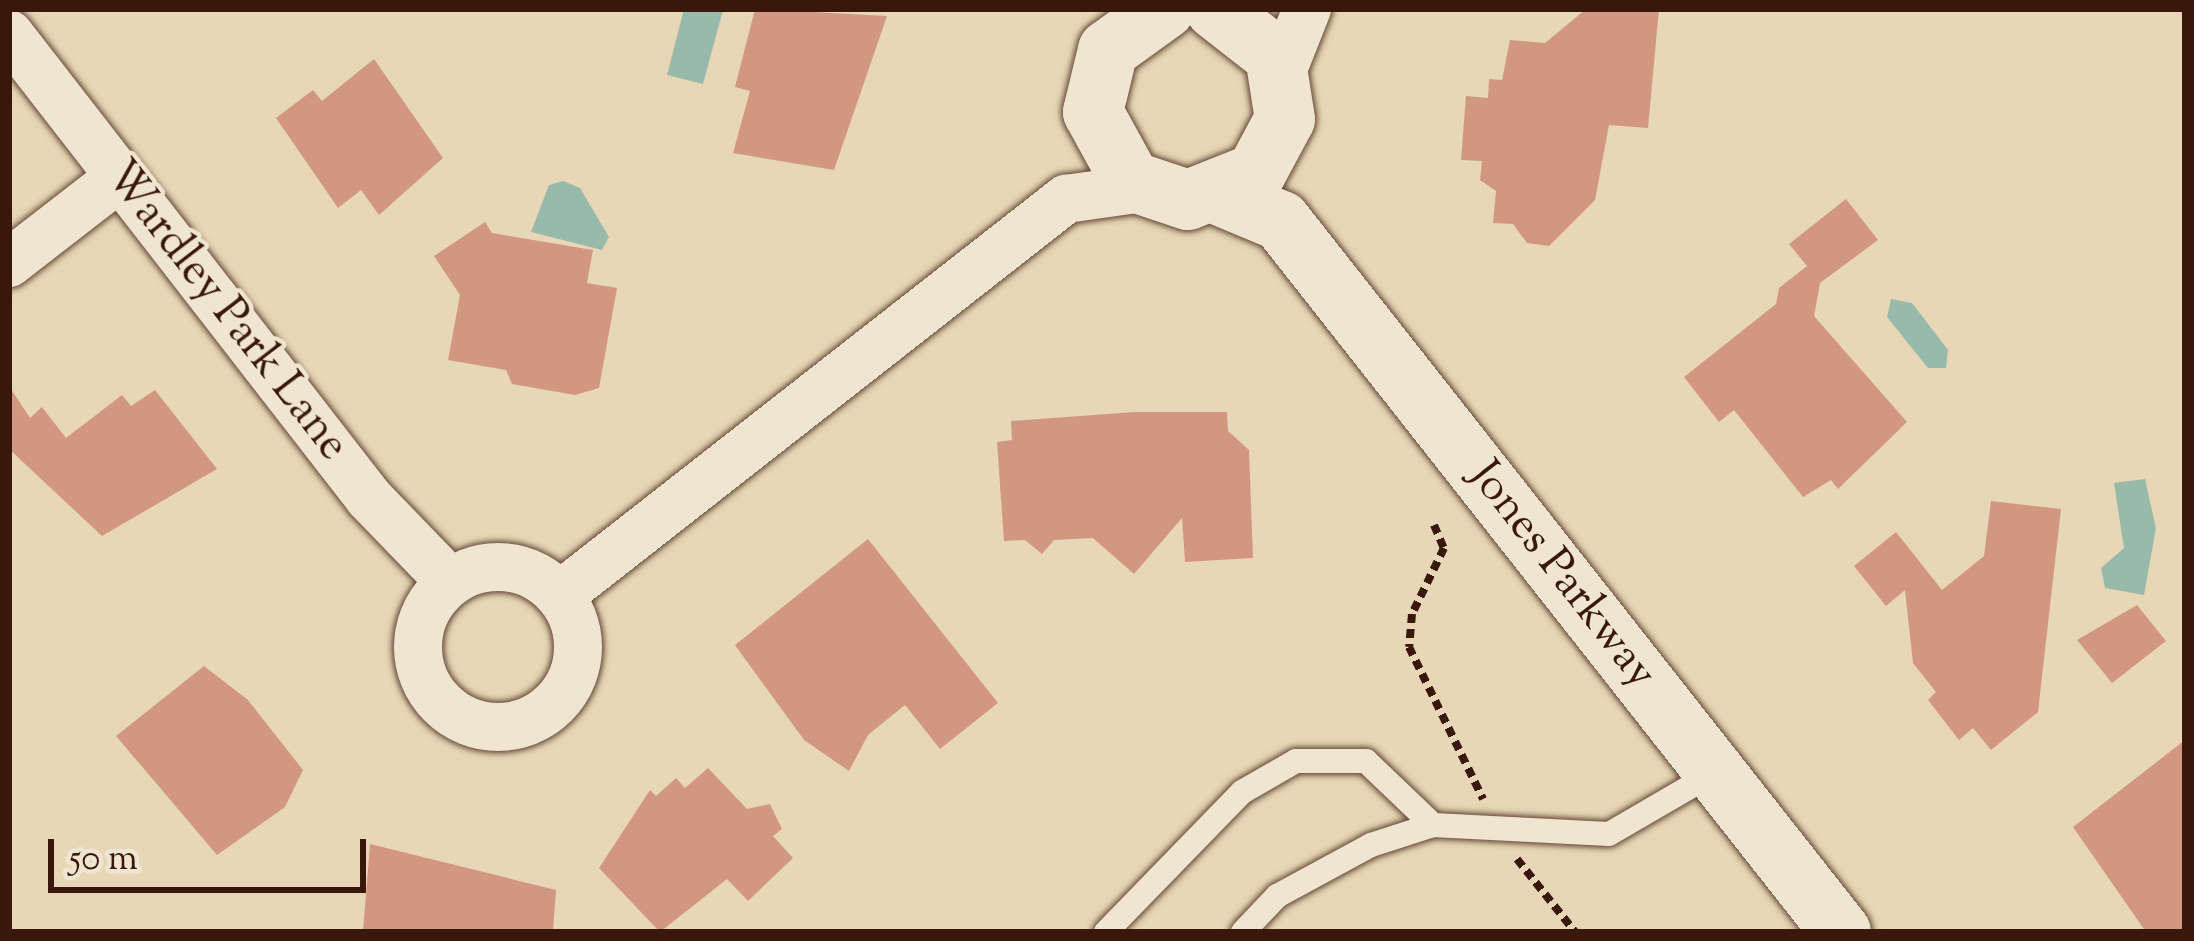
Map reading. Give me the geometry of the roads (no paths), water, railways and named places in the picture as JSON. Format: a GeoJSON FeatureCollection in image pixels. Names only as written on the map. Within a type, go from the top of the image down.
{"type":"FeatureCollection","features":[{"type":"Feature","properties":{"kind":"street"},"geometry":{"type":"LineString","coordinates":[[560,595],[1066,199],[1095,128],[1103,30],[1161,9]]}},
{"type":"Feature","properties":{"kind":"street"},"geometry":{"type":"LineString","coordinates":[[1281,221],[1276,146],[1282,72],[1306,9]]}},
{"type":"Feature","properties":{"kind":"street"},"geometry":{"type":"LineString","coordinates":[[1249,13],[1282,72]]}},
{"type":"Feature","properties":{"kind":"street","name":"Wardley Park Lane"},"geometry":{"type":"LineString","coordinates":[[14,49],[120,177],[369,498],[450,582]]}},
{"type":"Feature","properties":{"kind":"street"},"geometry":{"type":"LineString","coordinates":[[1095,128],[1143,188]]}},
{"type":"Feature","properties":{"kind":"street"},"geometry":{"type":"LineString","coordinates":[[1219,195],[1276,146]]}},
{"type":"Feature","properties":{"kind":"street"},"geometry":{"type":"LineString","coordinates":[[9,263],[120,177]]}},
{"type":"Feature","properties":{"kind":"street"},"geometry":{"type":"LineString","coordinates":[[1066,199],[1143,188]]}},
{"type":"Feature","properties":{"kind":"street","name":"Jones Parkway"},"geometry":{"type":"LineString","coordinates":[[1143,188],[1219,195],[1281,221],[1841,932]]}},
{"type":"Feature","properties":{"kind":"street"},"geometry":{"type":"LineString","coordinates":[[495,566],[560,595],[575,623],[573,676],[538,717],[486,727],[449,711],[424,680],[419,628],[450,582],[495,566]]}},
{"type":"Feature","properties":{"kind":"lane"},"geometry":{"type":"LineString","coordinates":[[1106,932],[1242,792],[1296,761],[1366,761],[1433,825]]}},
{"type":"Feature","properties":{"kind":"lane"},"geometry":{"type":"LineString","coordinates":[[1243,932],[1297,884],[1433,825],[1610,834],[1714,773]]}}]}
